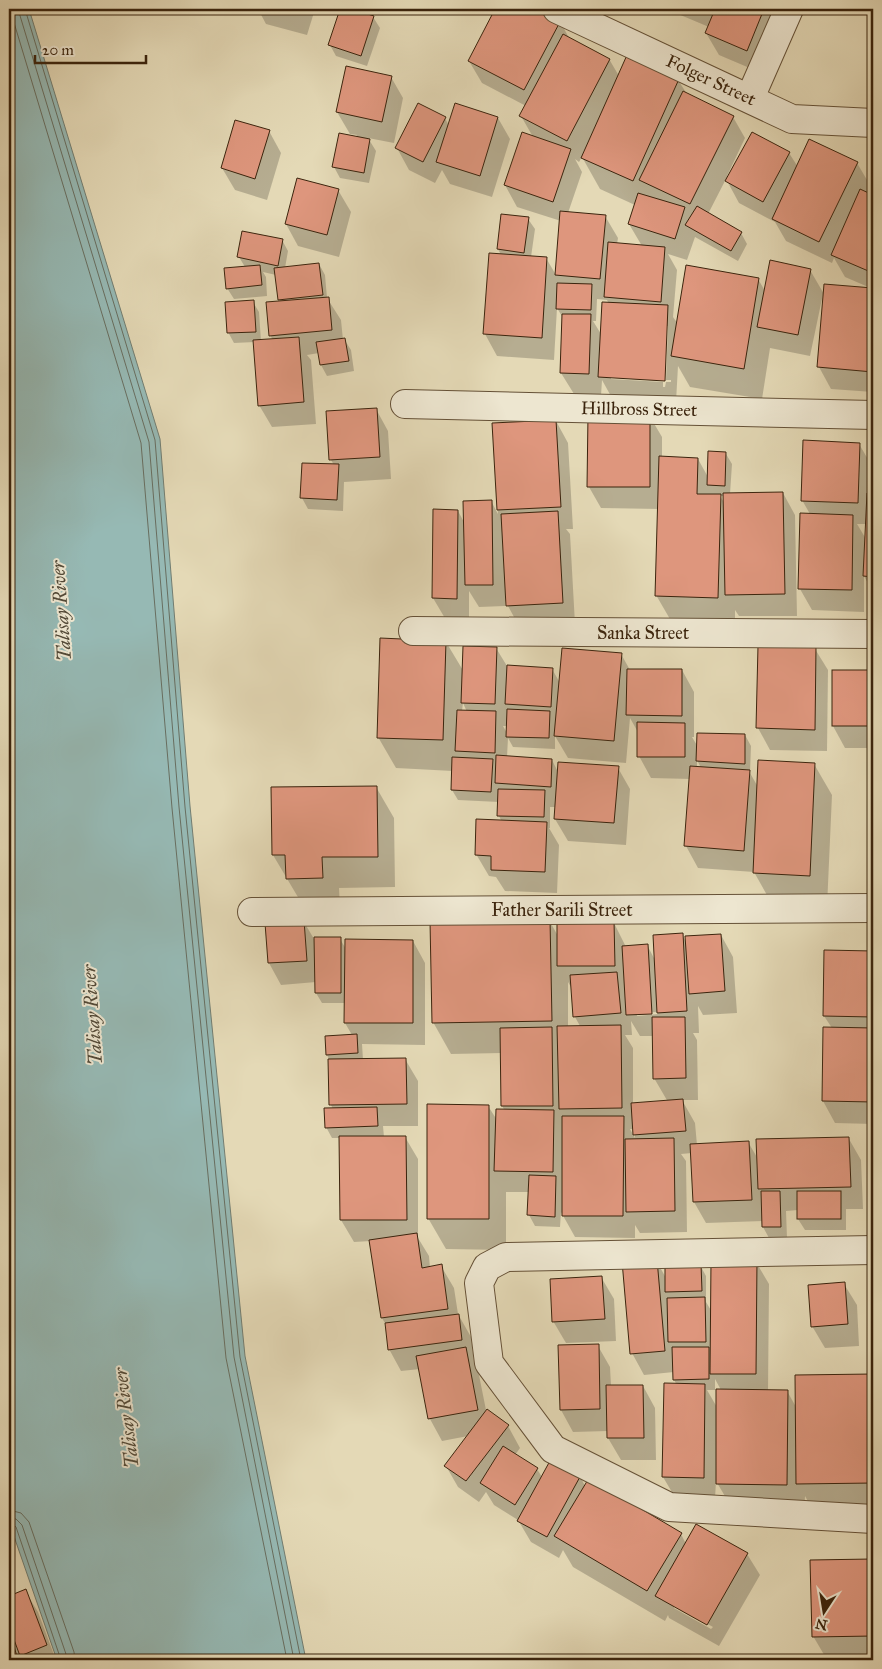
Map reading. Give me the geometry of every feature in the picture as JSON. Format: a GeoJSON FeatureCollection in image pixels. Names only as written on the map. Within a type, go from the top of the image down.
{"type":"FeatureCollection","features":[{"type":"Feature","properties":{"kind":"street","name":"Folger Street"},"geometry":{"type":"LineString","coordinates":[[557,9],[792,119],[873,122]]}},
{"type":"Feature","properties":{"kind":"street"},"geometry":{"type":"LineString","coordinates":[[750,98],[788,9]]}},
{"type":"Feature","properties":{"kind":"street","name":"Hillbross Street"},"geometry":{"type":"LineString","coordinates":[[405,404],[873,415]]}},
{"type":"Feature","properties":{"kind":"street","name":"Sanka Street"},"geometry":{"type":"LineString","coordinates":[[413,632],[873,634]]}},
{"type":"Feature","properties":{"kind":"street","name":"Father Sarili Street"},"geometry":{"type":"LineString","coordinates":[[252,912],[873,908]]}},
{"type":"Feature","properties":{"kind":"street"},"geometry":{"type":"LineString","coordinates":[[873,1250],[506,1257],[487,1266],[479,1283],[489,1363],[552,1449],[669,1507],[873,1519]]}},
{"type":"Feature","properties":{"kind":"water","name":"Talisay River"},"geometry":{"type":"Polygon","coordinates":[[[9,9],[29,9],[160,439],[190,806],[245,1356],[306,1660],[57,1660],[9,1522],[9,9]]]}},
{"type":"Feature","properties":{"kind":"building"},"geometry":{"type":"Polygon","coordinates":[[[340,9],[352,9],[374,16],[361,56],[328,45],[340,9]]]}},
{"type":"Feature","properties":{"kind":"building"},"geometry":{"type":"Polygon","coordinates":[[[495,9],[538,9],[561,20],[524,90],[468,61],[495,9]]]}},
{"type":"Feature","properties":{"kind":"building"},"geometry":{"type":"Polygon","coordinates":[[[715,9],[764,9],[747,51],[705,33],[715,9]]]}},
{"type":"Feature","properties":{"kind":"building"},"geometry":{"type":"Polygon","coordinates":[[[563,34],[610,59],[567,141],[519,116],[563,34]]]}},
{"type":"Feature","properties":{"kind":"building"},"geometry":{"type":"Polygon","coordinates":[[[627,55],[679,79],[633,181],[581,158],[627,55]]]}},
{"type":"Feature","properties":{"kind":"building"},"geometry":{"type":"Polygon","coordinates":[[[346,66],[392,76],[382,122],[336,112],[346,66]]]}},
{"type":"Feature","properties":{"kind":"building"},"geometry":{"type":"Polygon","coordinates":[[[683,91],[734,116],[690,204],[639,180],[683,91]]]}},
{"type":"Feature","properties":{"kind":"building"},"geometry":{"type":"Polygon","coordinates":[[[418,103],[446,117],[423,162],[395,148],[418,103]]]}},
{"type":"Feature","properties":{"kind":"building"},"geometry":{"type":"Polygon","coordinates":[[[455,103],[498,117],[480,176],[436,162],[455,103]]]}},
{"type":"Feature","properties":{"kind":"building"},"geometry":{"type":"Polygon","coordinates":[[[235,120],[270,130],[255,179],[221,168],[235,120]]]}},
{"type":"Feature","properties":{"kind":"building"},"geometry":{"type":"Polygon","coordinates":[[[522,132],[571,149],[553,202],[504,185],[522,132]]]}},
{"type":"Feature","properties":{"kind":"building"},"geometry":{"type":"Polygon","coordinates":[[[752,132],[790,152],[763,202],[725,181],[752,132]]]}},
{"type":"Feature","properties":{"kind":"building"},"geometry":{"type":"Polygon","coordinates":[[[339,133],[370,139],[364,173],[332,167],[339,133]]]}},
{"type":"Feature","properties":{"kind":"building"},"geometry":{"type":"Polygon","coordinates":[[[809,139],[858,162],[819,242],[772,219],[809,139]]]}},
{"type":"Feature","properties":{"kind":"building"},"geometry":{"type":"Polygon","coordinates":[[[297,178],[339,189],[327,235],[285,224],[297,178]]]}},
{"type":"Feature","properties":{"kind":"building"},"geometry":{"type":"Polygon","coordinates":[[[860,189],[873,195],[873,273],[831,255],[860,189]]]}},
{"type":"Feature","properties":{"kind":"building"},"geometry":{"type":"Polygon","coordinates":[[[638,193],[685,207],[675,239],[628,224],[638,193]]]}},
{"type":"Feature","properties":{"kind":"building"},"geometry":{"type":"Polygon","coordinates":[[[697,206],[742,232],[731,251],[685,225],[697,206]]]}},
{"type":"Feature","properties":{"kind":"building"},"geometry":{"type":"Polygon","coordinates":[[[560,211],[606,215],[600,279],[555,275],[560,211]]]}},
{"type":"Feature","properties":{"kind":"building"},"geometry":{"type":"Polygon","coordinates":[[[501,214],[529,217],[524,253],[497,249],[501,214]]]}},
{"type":"Feature","properties":{"kind":"building"},"geometry":{"type":"Polygon","coordinates":[[[242,231],[283,239],[278,266],[237,257],[242,231]]]}},
{"type":"Feature","properties":{"kind":"building"},"geometry":{"type":"Polygon","coordinates":[[[608,242],[665,247],[661,302],[604,297],[608,242]]]}},
{"type":"Feature","properties":{"kind":"building"},"geometry":{"type":"Polygon","coordinates":[[[489,253],[547,257],[542,338],[483,334],[489,253]]]}},
{"type":"Feature","properties":{"kind":"building"},"geometry":{"type":"Polygon","coordinates":[[[770,260],[811,269],[798,335],[757,327],[770,260]]]}},
{"type":"Feature","properties":{"kind":"building"},"geometry":{"type":"Polygon","coordinates":[[[319,263],[323,295],[278,300],[274,268],[319,263]]]}},
{"type":"Feature","properties":{"kind":"building"},"geometry":{"type":"Polygon","coordinates":[[[260,265],[262,285],[226,289],[224,268],[260,265]]]}},
{"type":"Feature","properties":{"kind":"building"},"geometry":{"type":"Polygon","coordinates":[[[686,265],[759,278],[744,369],[671,356],[686,265]]]}},
{"type":"Feature","properties":{"kind":"building"},"geometry":{"type":"Polygon","coordinates":[[[557,283],[592,284],[591,310],[556,309],[557,283]]]}},
{"type":"Feature","properties":{"kind":"building"},"geometry":{"type":"Polygon","coordinates":[[[824,284],[873,288],[873,372],[817,367],[824,284]]]}},
{"type":"Feature","properties":{"kind":"building"},"geometry":{"type":"Polygon","coordinates":[[[329,297],[332,330],[269,336],[266,302],[329,297]]]}},
{"type":"Feature","properties":{"kind":"building"},"geometry":{"type":"Polygon","coordinates":[[[254,300],[256,332],[227,333],[225,302],[254,300]]]}},
{"type":"Feature","properties":{"kind":"building"},"geometry":{"type":"Polygon","coordinates":[[[602,302],[668,305],[665,381],[598,377],[602,302]]]}},
{"type":"Feature","properties":{"kind":"building"},"geometry":{"type":"Polygon","coordinates":[[[562,314],[591,314],[589,374],[560,373],[562,314]]]}},
{"type":"Feature","properties":{"kind":"building"},"geometry":{"type":"Polygon","coordinates":[[[299,337],[304,402],[258,406],[253,340],[299,337]]]}},
{"type":"Feature","properties":{"kind":"building"},"geometry":{"type":"Polygon","coordinates":[[[345,338],[349,361],[320,365],[316,342],[345,338]]]}},
{"type":"Feature","properties":{"kind":"building"},"geometry":{"type":"Polygon","coordinates":[[[377,408],[380,457],[329,460],[326,411],[377,408]]]}},
{"type":"Feature","properties":{"kind":"building"},"geometry":{"type":"Polygon","coordinates":[[[650,414],[650,487],[587,487],[588,415],[650,414]]]}},
{"type":"Feature","properties":{"kind":"building"},"geometry":{"type":"Polygon","coordinates":[[[556,420],[561,507],[497,510],[492,423],[556,420]]]}},
{"type":"Feature","properties":{"kind":"building"},"geometry":{"type":"Polygon","coordinates":[[[803,440],[860,443],[858,503],[801,501],[803,440]]]}},
{"type":"Feature","properties":{"kind":"building"},"geometry":{"type":"Polygon","coordinates":[[[708,451],[726,452],[725,486],[707,485],[708,451]]]}},
{"type":"Feature","properties":{"kind":"building"},"geometry":{"type":"Polygon","coordinates":[[[659,456],[698,458],[697,494],[721,494],[718,598],[655,596],[659,456]]]}},
{"type":"Feature","properties":{"kind":"building"},"geometry":{"type":"Polygon","coordinates":[[[302,463],[339,464],[337,500],[300,498],[302,463]]]}},
{"type":"Feature","properties":{"kind":"building"},"geometry":{"type":"Polygon","coordinates":[[[783,492],[785,594],[725,595],[723,493],[783,492]]]}},
{"type":"Feature","properties":{"kind":"building"},"geometry":{"type":"Polygon","coordinates":[[[867,493],[873,493],[873,577],[863,576],[867,493]]]}},
{"type":"Feature","properties":{"kind":"building"},"geometry":{"type":"Polygon","coordinates":[[[492,500],[493,585],[465,585],[463,501],[492,500]]]}},
{"type":"Feature","properties":{"kind":"building"},"geometry":{"type":"Polygon","coordinates":[[[433,509],[458,510],[457,599],[432,598],[433,509]]]}},
{"type":"Feature","properties":{"kind":"building"},"geometry":{"type":"Polygon","coordinates":[[[558,511],[563,603],[506,606],[501,514],[558,511]]]}},
{"type":"Feature","properties":{"kind":"building"},"geometry":{"type":"Polygon","coordinates":[[[800,513],[853,515],[852,590],[798,589],[800,513]]]}},
{"type":"Feature","properties":{"kind":"building"},"geometry":{"type":"Polygon","coordinates":[[[380,638],[446,641],[443,740],[377,738],[380,638]]]}},
{"type":"Feature","properties":{"kind":"building"},"geometry":{"type":"Polygon","coordinates":[[[463,646],[497,647],[495,704],[461,703],[463,646]]]}},
{"type":"Feature","properties":{"kind":"building"},"geometry":{"type":"Polygon","coordinates":[[[758,646],[816,647],[815,730],[756,728],[758,646]]]}},
{"type":"Feature","properties":{"kind":"building"},"geometry":{"type":"Polygon","coordinates":[[[562,648],[622,653],[614,741],[554,736],[562,648]]]}},
{"type":"Feature","properties":{"kind":"building"},"geometry":{"type":"Polygon","coordinates":[[[507,665],[553,668],[551,707],[505,704],[507,665]]]}},
{"type":"Feature","properties":{"kind":"building"},"geometry":{"type":"Polygon","coordinates":[[[627,669],[682,669],[682,716],[626,715],[627,669]]]}},
{"type":"Feature","properties":{"kind":"building"},"geometry":{"type":"Polygon","coordinates":[[[832,670],[873,670],[873,726],[832,726],[832,670]]]}},
{"type":"Feature","properties":{"kind":"building"},"geometry":{"type":"Polygon","coordinates":[[[507,709],[550,711],[549,738],[506,737],[507,709]]]}},
{"type":"Feature","properties":{"kind":"building"},"geometry":{"type":"Polygon","coordinates":[[[457,710],[496,711],[495,753],[455,751],[457,710]]]}},
{"type":"Feature","properties":{"kind":"building"},"geometry":{"type":"Polygon","coordinates":[[[637,722],[685,723],[685,757],[637,757],[637,722]]]}},
{"type":"Feature","properties":{"kind":"building"},"geometry":{"type":"Polygon","coordinates":[[[697,733],[745,734],[745,764],[696,761],[697,733]]]}},
{"type":"Feature","properties":{"kind":"building"},"geometry":{"type":"Polygon","coordinates":[[[496,755],[552,759],[551,787],[495,783],[496,755]]]}},
{"type":"Feature","properties":{"kind":"building"},"geometry":{"type":"Polygon","coordinates":[[[452,757],[493,759],[491,792],[451,790],[452,757]]]}},
{"type":"Feature","properties":{"kind":"building"},"geometry":{"type":"Polygon","coordinates":[[[758,760],[815,763],[810,876],[753,873],[758,760]]]}},
{"type":"Feature","properties":{"kind":"building"},"geometry":{"type":"Polygon","coordinates":[[[558,762],[619,766],[614,823],[554,819],[558,762]]]}},
{"type":"Feature","properties":{"kind":"building"},"geometry":{"type":"Polygon","coordinates":[[[690,766],[750,770],[744,851],[684,846],[690,766]]]}},
{"type":"Feature","properties":{"kind":"building"},"geometry":{"type":"Polygon","coordinates":[[[377,786],[378,857],[322,857],[323,878],[286,879],[285,855],[272,855],[271,787],[377,786]]]}},
{"type":"Feature","properties":{"kind":"building"},"geometry":{"type":"Polygon","coordinates":[[[498,789],[545,790],[544,817],[497,816],[498,789]]]}},
{"type":"Feature","properties":{"kind":"building"},"geometry":{"type":"Polygon","coordinates":[[[476,819],[547,822],[545,872],[491,870],[491,856],[475,855],[476,819]]]}},
{"type":"Feature","properties":{"kind":"building"},"geometry":{"type":"Polygon","coordinates":[[[550,919],[552,1021],[432,1023],[430,921],[550,919]]]}},
{"type":"Feature","properties":{"kind":"building"},"geometry":{"type":"Polygon","coordinates":[[[304,920],[307,961],[268,963],[265,923],[304,920]]]}},
{"type":"Feature","properties":{"kind":"building"},"geometry":{"type":"Polygon","coordinates":[[[614,921],[615,966],[557,966],[557,922],[614,921]]]}},
{"type":"Feature","properties":{"kind":"building"},"geometry":{"type":"Polygon","coordinates":[[[683,933],[687,1011],[657,1013],[653,935],[683,933]]]}},
{"type":"Feature","properties":{"kind":"building"},"geometry":{"type":"Polygon","coordinates":[[[721,934],[725,991],[689,994],[685,936],[721,934]]]}},
{"type":"Feature","properties":{"kind":"building"},"geometry":{"type":"Polygon","coordinates":[[[314,937],[341,937],[341,993],[315,993],[314,937]]]}},
{"type":"Feature","properties":{"kind":"building"},"geometry":{"type":"Polygon","coordinates":[[[345,939],[413,940],[413,1023],[344,1023],[345,939]]]}},
{"type":"Feature","properties":{"kind":"building"},"geometry":{"type":"Polygon","coordinates":[[[648,944],[652,1014],[626,1015],[622,946],[648,944]]]}},
{"type":"Feature","properties":{"kind":"building"},"geometry":{"type":"Polygon","coordinates":[[[824,950],[873,951],[873,1017],[823,1016],[824,950]]]}},
{"type":"Feature","properties":{"kind":"building"},"geometry":{"type":"Polygon","coordinates":[[[617,972],[621,1013],[573,1017],[570,975],[617,972]]]}},
{"type":"Feature","properties":{"kind":"building"},"geometry":{"type":"Polygon","coordinates":[[[652,1017],[685,1017],[686,1078],[653,1079],[652,1017]]]}},
{"type":"Feature","properties":{"kind":"building"},"geometry":{"type":"Polygon","coordinates":[[[621,1025],[622,1108],[559,1109],[557,1026],[621,1025]]]}},
{"type":"Feature","properties":{"kind":"building"},"geometry":{"type":"Polygon","coordinates":[[[552,1027],[553,1106],[501,1106],[500,1028],[552,1027]]]}},
{"type":"Feature","properties":{"kind":"building"},"geometry":{"type":"Polygon","coordinates":[[[823,1027],[873,1028],[873,1102],[822,1101],[823,1027]]]}},
{"type":"Feature","properties":{"kind":"building"},"geometry":{"type":"Polygon","coordinates":[[[357,1034],[358,1053],[326,1055],[325,1036],[357,1034]]]}},
{"type":"Feature","properties":{"kind":"building"},"geometry":{"type":"Polygon","coordinates":[[[406,1058],[407,1104],[329,1105],[328,1059],[406,1058]]]}},
{"type":"Feature","properties":{"kind":"building"},"geometry":{"type":"Polygon","coordinates":[[[683,1099],[686,1131],[633,1135],[631,1103],[683,1099]]]}},
{"type":"Feature","properties":{"kind":"building"},"geometry":{"type":"Polygon","coordinates":[[[427,1104],[489,1105],[489,1219],[427,1219],[427,1104]]]}},
{"type":"Feature","properties":{"kind":"building"},"geometry":{"type":"Polygon","coordinates":[[[377,1107],[378,1126],[325,1128],[324,1108],[377,1107]]]}},
{"type":"Feature","properties":{"kind":"building"},"geometry":{"type":"Polygon","coordinates":[[[496,1109],[554,1110],[553,1172],[494,1171],[496,1109]]]}},
{"type":"Feature","properties":{"kind":"building"},"geometry":{"type":"Polygon","coordinates":[[[562,1116],[624,1116],[623,1216],[562,1216],[562,1116]]]}},
{"type":"Feature","properties":{"kind":"building"},"geometry":{"type":"Polygon","coordinates":[[[339,1136],[406,1136],[407,1220],[340,1220],[339,1136]]]}},
{"type":"Feature","properties":{"kind":"building"},"geometry":{"type":"Polygon","coordinates":[[[849,1137],[851,1187],[758,1189],[756,1139],[849,1137]]]}},
{"type":"Feature","properties":{"kind":"building"},"geometry":{"type":"Polygon","coordinates":[[[674,1138],[675,1211],[626,1212],[625,1139],[674,1138]]]}},
{"type":"Feature","properties":{"kind":"building"},"geometry":{"type":"Polygon","coordinates":[[[749,1141],[752,1200],[693,1202],[690,1144],[749,1141]]]}},
{"type":"Feature","properties":{"kind":"building"},"geometry":{"type":"Polygon","coordinates":[[[529,1175],[556,1176],[555,1217],[527,1215],[529,1175]]]}},
{"type":"Feature","properties":{"kind":"building"},"geometry":{"type":"Polygon","coordinates":[[[761,1191],[780,1191],[781,1227],[762,1227],[761,1191]]]}},
{"type":"Feature","properties":{"kind":"building"},"geometry":{"type":"Polygon","coordinates":[[[797,1191],[841,1191],[841,1219],[797,1219],[797,1191]]]}},
{"type":"Feature","properties":{"kind":"building"},"geometry":{"type":"Polygon","coordinates":[[[417,1233],[422,1268],[442,1264],[448,1309],[381,1318],[369,1240],[417,1233]]]}},
{"type":"Feature","properties":{"kind":"building"},"geometry":{"type":"Polygon","coordinates":[[[657,1259],[665,1351],[630,1354],[622,1261],[657,1259]]]}},
{"type":"Feature","properties":{"kind":"building"},"geometry":{"type":"Polygon","coordinates":[[[711,1261],[757,1261],[756,1374],[710,1374],[711,1261]]]}},
{"type":"Feature","properties":{"kind":"building"},"geometry":{"type":"Polygon","coordinates":[[[701,1264],[702,1291],[665,1292],[665,1265],[701,1264]]]}},
{"type":"Feature","properties":{"kind":"building"},"geometry":{"type":"Polygon","coordinates":[[[602,1276],[605,1319],[552,1322],[550,1279],[602,1276]]]}},
{"type":"Feature","properties":{"kind":"building"},"geometry":{"type":"Polygon","coordinates":[[[845,1282],[848,1324],[811,1327],[808,1285],[845,1282]]]}},
{"type":"Feature","properties":{"kind":"building"},"geometry":{"type":"Polygon","coordinates":[[[705,1297],[706,1342],[668,1342],[667,1298],[705,1297]]]}},
{"type":"Feature","properties":{"kind":"building"},"geometry":{"type":"Polygon","coordinates":[[[459,1314],[462,1340],[388,1350],[385,1323],[459,1314]]]}},
{"type":"Feature","properties":{"kind":"building"},"geometry":{"type":"Polygon","coordinates":[[[599,1344],[600,1409],[560,1410],[558,1345],[599,1344]]]}},
{"type":"Feature","properties":{"kind":"building"},"geometry":{"type":"Polygon","coordinates":[[[466,1347],[478,1410],[428,1419],[416,1356],[466,1347]]]}},
{"type":"Feature","properties":{"kind":"building"},"geometry":{"type":"Polygon","coordinates":[[[672,1347],[709,1347],[709,1379],[673,1380],[672,1347]]]}},
{"type":"Feature","properties":{"kind":"building"},"geometry":{"type":"Polygon","coordinates":[[[873,1374],[873,1483],[796,1484],[795,1375],[873,1374]]]}},
{"type":"Feature","properties":{"kind":"building"},"geometry":{"type":"Polygon","coordinates":[[[664,1383],[705,1384],[704,1478],[662,1477],[664,1383]]]}},
{"type":"Feature","properties":{"kind":"building"},"geometry":{"type":"Polygon","coordinates":[[[606,1385],[643,1385],[644,1438],[607,1438],[606,1385]]]}},
{"type":"Feature","properties":{"kind":"building"},"geometry":{"type":"Polygon","coordinates":[[[716,1389],[788,1390],[787,1485],[716,1484],[716,1389]]]}},
{"type":"Feature","properties":{"kind":"building"},"geometry":{"type":"Polygon","coordinates":[[[487,1409],[509,1425],[466,1481],[444,1466],[487,1409]]]}},
{"type":"Feature","properties":{"kind":"building"},"geometry":{"type":"Polygon","coordinates":[[[503,1446],[538,1468],[515,1505],[480,1483],[503,1446]]]}},
{"type":"Feature","properties":{"kind":"building"},"geometry":{"type":"Polygon","coordinates":[[[551,1459],[581,1475],[547,1537],[517,1521],[551,1459]]]}},
{"type":"Feature","properties":{"kind":"building"},"geometry":{"type":"Polygon","coordinates":[[[589,1478],[682,1533],[647,1591],[554,1536],[589,1478]]]}},
{"type":"Feature","properties":{"kind":"building"},"geometry":{"type":"Polygon","coordinates":[[[696,1524],[748,1553],[707,1625],[655,1596],[696,1524]]]}},
{"type":"Feature","properties":{"kind":"building"},"geometry":{"type":"Polygon","coordinates":[[[872,1559],[873,1636],[812,1637],[810,1560],[872,1559]]]}},
{"type":"Feature","properties":{"kind":"building"},"geometry":{"type":"Polygon","coordinates":[[[26,1589],[47,1645],[20,1656],[9,1626],[9,1596],[26,1589]]]}},
{"type":"Feature","properties":{"kind":"building"},"geometry":{"type":"Polygon","coordinates":[[[9,1629],[18,1660],[9,1660],[9,1629]]]}}]}
